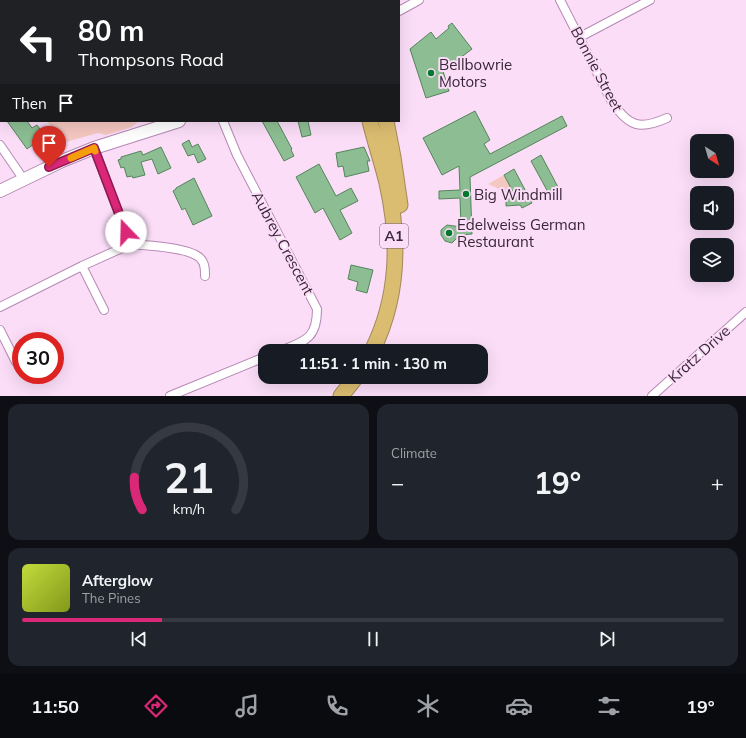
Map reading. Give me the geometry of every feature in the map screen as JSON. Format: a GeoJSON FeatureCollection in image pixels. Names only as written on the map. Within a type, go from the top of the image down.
{"type":"FeatureCollection","features":[{"type":"Feature","properties":{"kind":"highway","name":"A1"},"geometry":{"type":"LineString","coordinates":[[370,122],[383,167],[393,214],[395,268],[392,294],[387,314],[375,344]]}},
{"type":"Feature","properties":{"kind":"highway","name":"A1"},"geometry":{"type":"LineString","coordinates":[[385,125],[399,190],[404,236],[404,265],[400,302],[394,324],[385,344]]}},
{"type":"Feature","properties":{"kind":"highway"},"geometry":{"type":"LineString","coordinates":[[341,396],[350,384]]}},
{"type":"Feature","properties":{"kind":"highway"},"geometry":{"type":"LineString","coordinates":[[353,396],[362,384]]}},
{"type":"Feature","properties":{"kind":"street"},"geometry":{"type":"LineString","coordinates":[[400,10],[419,0]]}},
{"type":"Feature","properties":{"kind":"street","name":"Bonnie Street"},"geometry":{"type":"LineString","coordinates":[[560,0],[612,102],[623,116],[635,124],[641,125],[654,123],[667,118]]}},
{"type":"Feature","properties":{"kind":"street"},"geometry":{"type":"LineString","coordinates":[[580,37],[650,0]]}},
{"type":"Feature","properties":{"kind":"street"},"geometry":{"type":"LineString","coordinates":[[0,191],[62,161],[94,148],[176,122]]}},
{"type":"Feature","properties":{"kind":"street","name":"Aubrey Crescent"},"geometry":{"type":"LineString","coordinates":[[223,122],[237,156],[317,308],[315,325],[305,341],[298,344]]}},
{"type":"Feature","properties":{"kind":"street"},"geometry":{"type":"LineString","coordinates":[[0,145],[24,180]]}},
{"type":"Feature","properties":{"kind":"street"},"geometry":{"type":"LineString","coordinates":[[94,148],[126,232],[128,244]]}},
{"type":"Feature","properties":{"kind":"street"},"geometry":{"type":"LineString","coordinates":[[0,307],[128,244],[185,251],[194,254],[204,263],[206,269],[205,276]]}},
{"type":"Feature","properties":{"kind":"street"},"geometry":{"type":"LineString","coordinates":[[82,266],[104,310]]}},
{"type":"Feature","properties":{"kind":"street","name":"Kratz Drive"},"geometry":{"type":"LineString","coordinates":[[652,396],[746,312]]}},
{"type":"Feature","properties":{"kind":"street"},"geometry":{"type":"LineString","coordinates":[[0,330],[12,354]]}},
{"type":"Feature","properties":{"kind":"street"},"geometry":{"type":"LineString","coordinates":[[170,396],[258,360]]}},
{"type":"Feature","properties":{"kind":"shaded area"},"geometry":{"type":"Polygon","coordinates":[[[48,122],[138,122],[132,127],[106,135],[98,133],[62,143],[48,122]]]}},
{"type":"Feature","properties":{"kind":"shaded area"},"geometry":{"type":"Polygon","coordinates":[[[504,175],[515,195],[511,192],[506,192],[488,184],[504,175]]]}},
{"type":"Feature","properties":{"kind":"building"},"geometry":{"type":"Polygon","coordinates":[[[452,23],[472,49],[443,71],[449,91],[426,98],[410,49],[431,32],[436,39],[449,28],[448,26],[452,23]]]}},
{"type":"Feature","properties":{"kind":"building"},"geometry":{"type":"Polygon","coordinates":[[[475,111],[490,140],[484,144],[490,154],[562,116],[567,126],[470,177],[472,234],[458,235],[452,243],[445,241],[441,235],[441,230],[447,225],[461,227],[460,198],[439,199],[439,191],[460,190],[459,166],[442,175],[423,138],[475,111]]]}},
{"type":"Feature","properties":{"kind":"building"},"geometry":{"type":"Polygon","coordinates":[[[8,122],[28,122],[32,128],[37,125],[45,136],[27,149],[8,122]]]}},
{"type":"Feature","properties":{"kind":"building"},"geometry":{"type":"Polygon","coordinates":[[[263,122],[278,122],[292,149],[291,150],[294,156],[284,161],[263,122]]]}},
{"type":"Feature","properties":{"kind":"building"},"geometry":{"type":"Polygon","coordinates":[[[298,122],[308,122],[311,135],[302,137],[298,122]]]}},
{"type":"Feature","properties":{"kind":"building"},"geometry":{"type":"Polygon","coordinates":[[[189,140],[192,147],[198,144],[206,159],[198,163],[194,154],[188,156],[182,144],[189,140]]]}},
{"type":"Feature","properties":{"kind":"building"},"geometry":{"type":"Polygon","coordinates":[[[161,147],[171,168],[158,174],[152,159],[141,162],[145,175],[133,178],[132,176],[127,177],[124,167],[121,168],[118,160],[121,159],[121,157],[141,151],[143,155],[161,147]]]}},
{"type":"Feature","properties":{"kind":"building"},"geometry":{"type":"Polygon","coordinates":[[[364,147],[370,161],[367,161],[369,171],[345,177],[343,166],[338,167],[336,153],[364,147]]]}},
{"type":"Feature","properties":{"kind":"building"},"geometry":{"type":"Polygon","coordinates":[[[541,155],[559,189],[549,194],[531,161],[541,155]]]}},
{"type":"Feature","properties":{"kind":"building"},"geometry":{"type":"Polygon","coordinates":[[[319,164],[336,196],[351,188],[358,201],[340,210],[352,233],[340,240],[323,208],[315,213],[296,177],[319,164]]]}},
{"type":"Feature","properties":{"kind":"building"},"geometry":{"type":"Polygon","coordinates":[[[514,169],[532,203],[522,208],[520,205],[506,206],[506,192],[513,192],[504,175],[514,169]]]}},
{"type":"Feature","properties":{"kind":"building"},"geometry":{"type":"Polygon","coordinates":[[[194,178],[212,216],[193,225],[185,208],[182,210],[173,191],[194,178]]]}},
{"type":"Feature","properties":{"kind":"building"},"geometry":{"type":"Polygon","coordinates":[[[351,265],[373,270],[367,293],[356,290],[358,282],[348,279],[351,265]]]}},
{"type":"Feature","properties":{"kind":"slow traffic"},"geometry":{"type":"LineString","coordinates":[[71,158],[94,148],[95,151]]}},
{"type":"Feature","properties":{"kind":"place","name":"Bellbowrie Motors"},"geometry":{"type":"Point","coordinates":[431,73]}},
{"type":"Feature","properties":{"kind":"place","name":"Big Windmill"},"geometry":{"type":"Point","coordinates":[466,194]}},
{"type":"Feature","properties":{"kind":"place","name":"Edelweiss German Restaurant"},"geometry":{"type":"Point","coordinates":[449,233]}},
{"type":"Feature","properties":{"kind":"route"},"geometry":{"type":"LineString","coordinates":[[49,167],[94,148],[126,232]]}}]}
